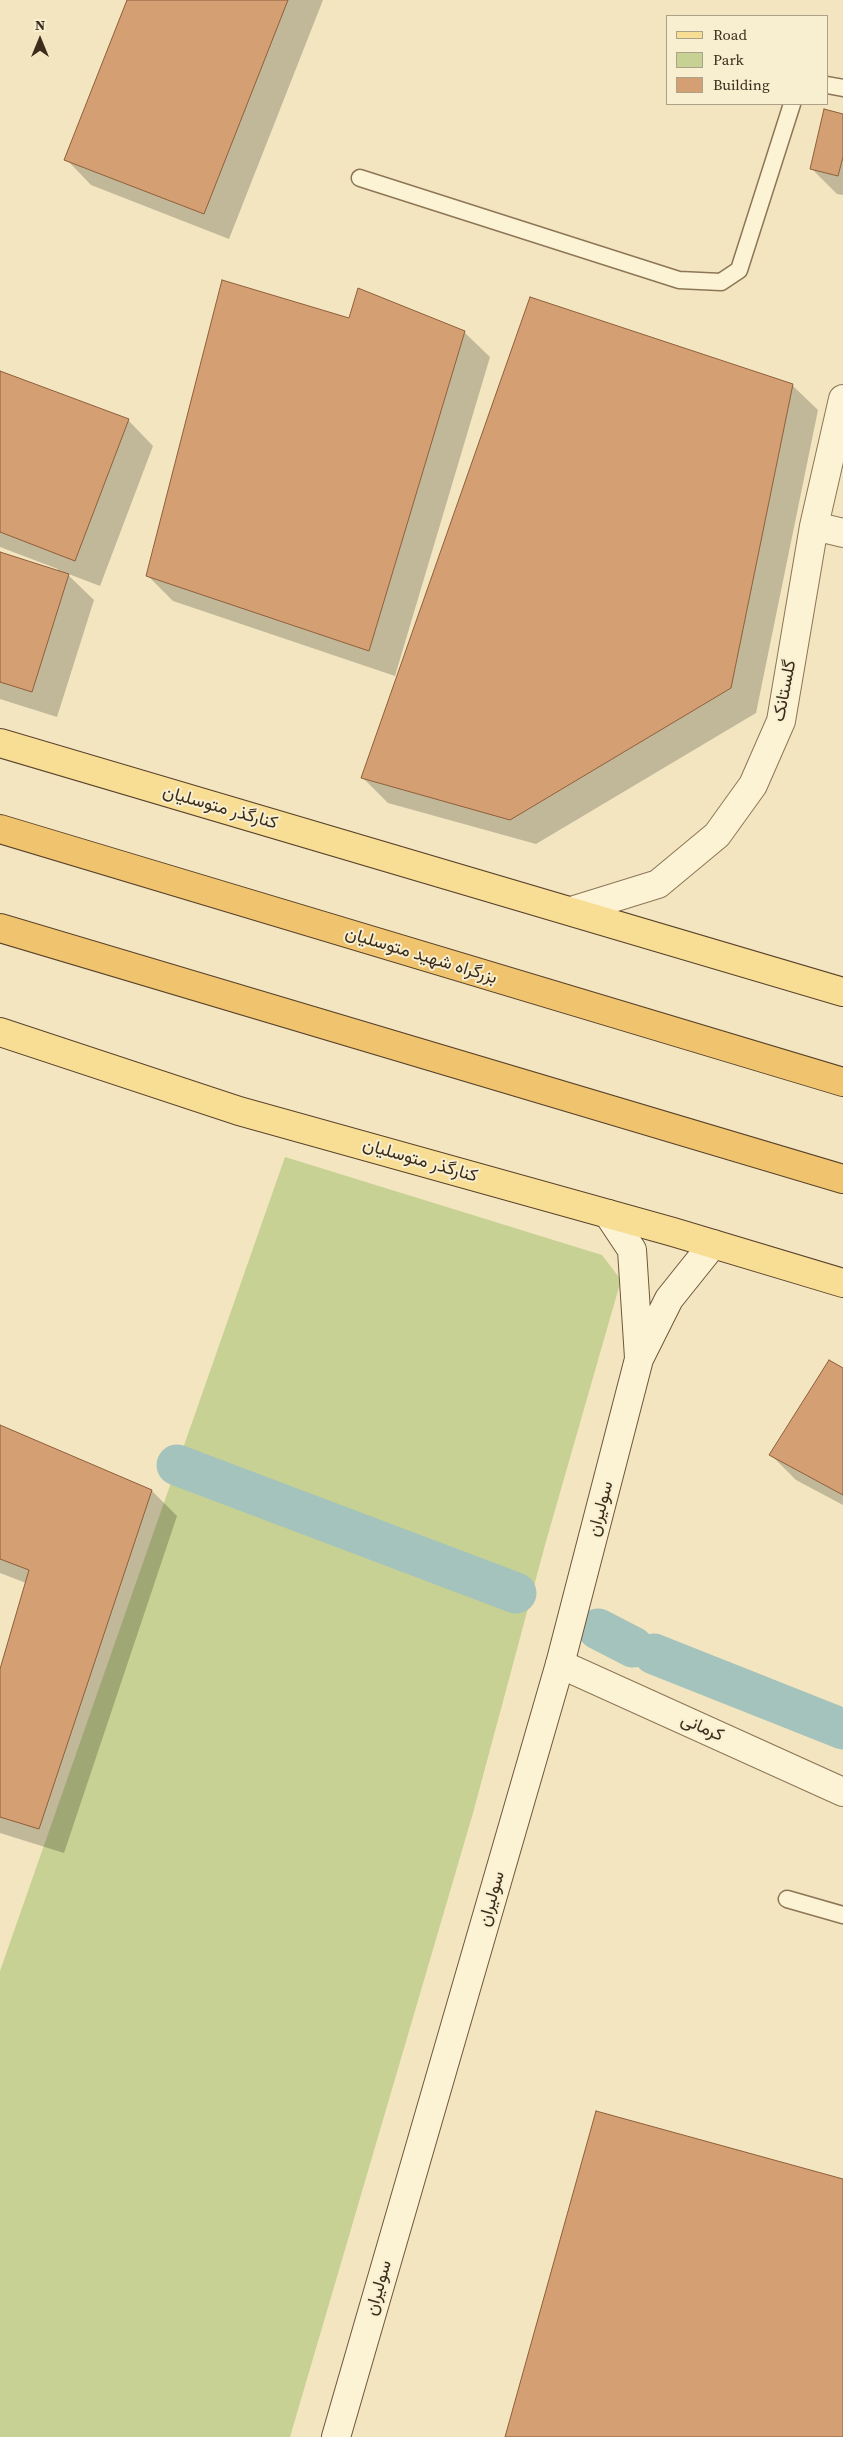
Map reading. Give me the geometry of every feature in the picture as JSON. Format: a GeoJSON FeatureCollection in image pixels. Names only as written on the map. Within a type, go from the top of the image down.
{"type":"FeatureCollection","features":[{"type":"Feature","properties":{"kind":"highway","name":"بزرگراه شهید متوسلیان"},"geometry":{"type":"LineString","coordinates":[[0,829],[843,1082]]}},
{"type":"Feature","properties":{"kind":"highway"},"geometry":{"type":"LineString","coordinates":[[0,928],[843,1179]]}},
{"type":"Feature","properties":{"kind":"main road","name":"گلستانک"},"geometry":{"type":"LineString","coordinates":[[572,911],[658,884],[717,835],[753,785],[781,722],[814,526],[843,399]]}},
{"type":"Feature","properties":{"kind":"main road"},"geometry":{"type":"LineString","coordinates":[[814,526],[843,533]]}},
{"type":"Feature","properties":{"kind":"main road","name":"کنارگذر متوسلیان"},"geometry":{"type":"LineString","coordinates":[[0,743],[843,992]]}},
{"type":"Feature","properties":{"kind":"main road","name":"کنارگذر متوسلیان"},"geometry":{"type":"LineString","coordinates":[[0,1032],[239,1111],[608,1214],[843,1283]]}},
{"type":"Feature","properties":{"kind":"main road"},"geometry":{"type":"LineString","coordinates":[[608,1214],[632,1250],[639,1359]]}},
{"type":"Feature","properties":{"kind":"main road"},"geometry":{"type":"LineString","coordinates":[[639,1359],[669,1299],[713,1244]]}},
{"type":"Feature","properties":{"kind":"main road","name":"سولیران"},"geometry":{"type":"LineString","coordinates":[[336,2437],[560,1664],[639,1359]]}},
{"type":"Feature","properties":{"kind":"main road","name":"کرمانی"},"geometry":{"type":"LineString","coordinates":[[560,1664],[843,1792]]}},
{"type":"Feature","properties":{"kind":"lane"},"geometry":{"type":"LineString","coordinates":[[828,85],[843,88]]}},
{"type":"Feature","properties":{"kind":"lane"},"geometry":{"type":"LineString","coordinates":[[360,178],[679,280],[721,282],[739,270],[792,105]]}},
{"type":"Feature","properties":{"kind":"lane"},"geometry":{"type":"LineString","coordinates":[[787,1899],[843,1915]]}},
{"type":"Feature","properties":{"kind":"green space"},"geometry":{"type":"Polygon","coordinates":[[[285,1157],[602,1255],[621,1280],[545,1545],[473,1813],[290,2437],[0,2437],[0,1971],[285,1157]]]}},
{"type":"Feature","properties":{"kind":"building"},"geometry":{"type":"Polygon","coordinates":[[[127,0],[288,0],[204,214],[64,160],[127,0]]]}},
{"type":"Feature","properties":{"kind":"building"},"geometry":{"type":"Polygon","coordinates":[[[824,109],[843,114],[843,157],[838,176],[810,169],[824,109]]]}},
{"type":"Feature","properties":{"kind":"building"},"geometry":{"type":"Polygon","coordinates":[[[222,280],[349,318],[358,288],[465,331],[369,651],[146,576],[222,280]]]}},
{"type":"Feature","properties":{"kind":"building"},"geometry":{"type":"Polygon","coordinates":[[[530,297],[793,384],[731,688],[510,820],[361,778],[530,297]]]}},
{"type":"Feature","properties":{"kind":"building"},"geometry":{"type":"Polygon","coordinates":[[[0,371],[129,419],[75,561],[0,532],[0,371]]]}},
{"type":"Feature","properties":{"kind":"building"},"geometry":{"type":"Polygon","coordinates":[[[0,552],[69,574],[32,692],[0,682],[0,552]]]}},
{"type":"Feature","properties":{"kind":"building"},"geometry":{"type":"Polygon","coordinates":[[[829,1360],[843,1368],[843,1495],[769,1455],[829,1360]]]}},
{"type":"Feature","properties":{"kind":"building"},"geometry":{"type":"Polygon","coordinates":[[[0,1425],[152,1490],[39,1829],[0,1817],[0,1669],[29,1570],[0,1559],[0,1425]]]}},
{"type":"Feature","properties":{"kind":"building"},"geometry":{"type":"Polygon","coordinates":[[[596,2111],[843,2179],[843,2437],[505,2437],[596,2111]]]}},
{"type":"Feature","properties":{"kind":"waterway"},"geometry":{"type":"LineString","coordinates":[[177,1465],[516,1593]]}},
{"type":"Feature","properties":{"kind":"waterway"},"geometry":{"type":"LineString","coordinates":[[598,1629],[633,1647]]}},
{"type":"Feature","properties":{"kind":"waterway"},"geometry":{"type":"LineString","coordinates":[[654,1654],[843,1729]]}}]}
